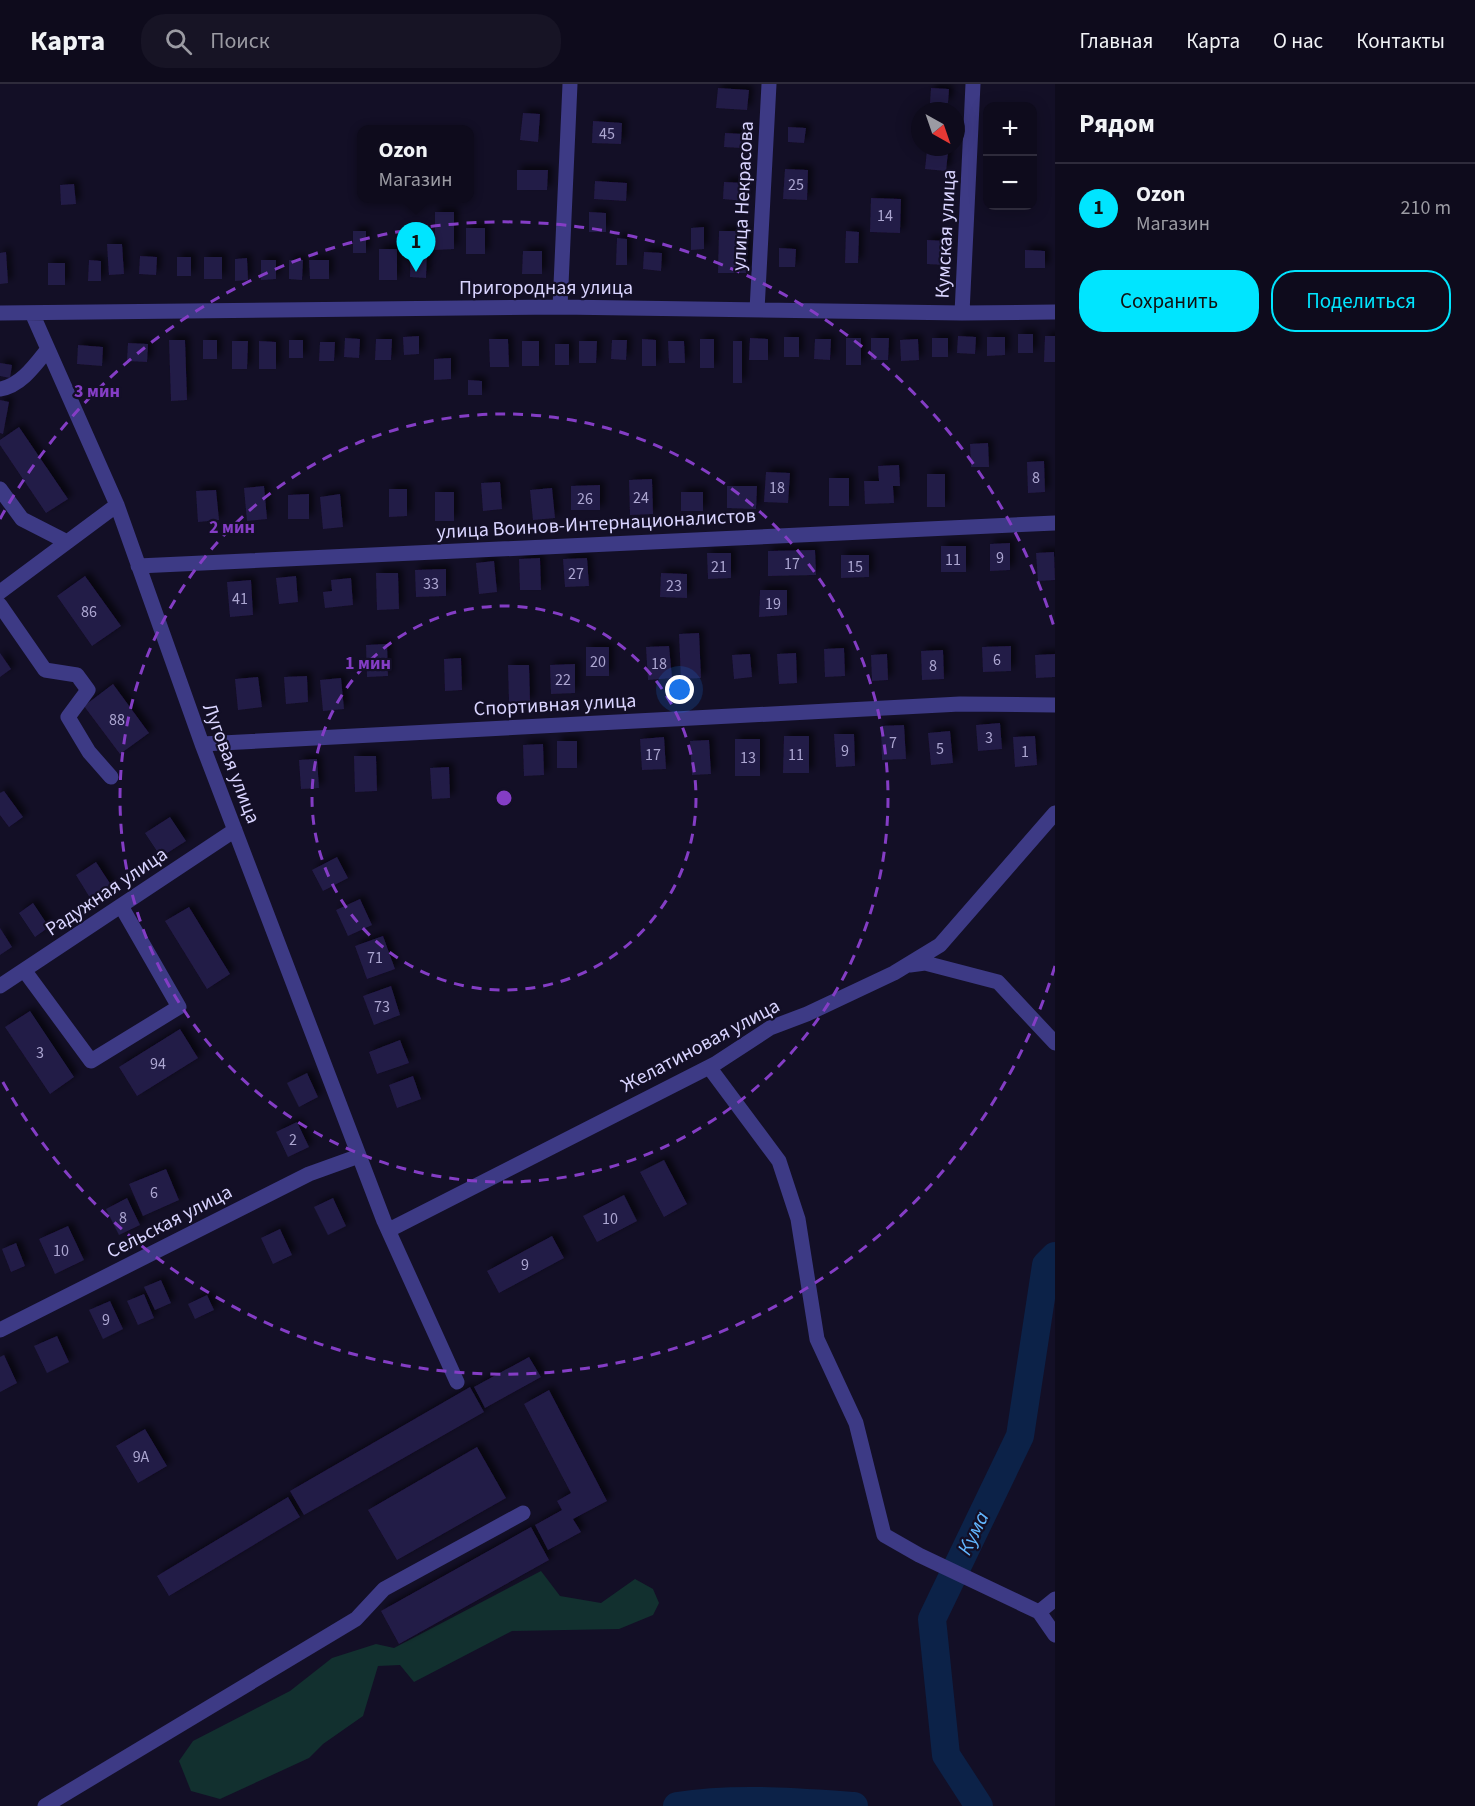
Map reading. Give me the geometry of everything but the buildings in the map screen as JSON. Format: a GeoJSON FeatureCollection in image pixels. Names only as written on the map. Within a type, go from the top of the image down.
{"type":"FeatureCollection","features":[{"type":"Feature","properties":{"kind":"street"},"geometry":{"type":"LineString","coordinates":[[560,307],[570,84]]}},
{"type":"Feature","properties":{"kind":"street","name":"улица Некрасова"},"geometry":{"type":"LineString","coordinates":[[757,310],[769,84]]}},
{"type":"Feature","properties":{"kind":"street","name":"Кумская улица"},"geometry":{"type":"LineString","coordinates":[[962,313],[973,84]]}},
{"type":"Feature","properties":{"kind":"street","name":"Пригородная улица"},"geometry":{"type":"LineString","coordinates":[[0,313],[560,307],[962,313],[1055,312]]}},
{"type":"Feature","properties":{"kind":"street","name":"Луговая улица"},"geometry":{"type":"LineString","coordinates":[[32,313],[117,505],[202,744],[384,1221],[457,1382]]}},
{"type":"Feature","properties":{"kind":"street"},"geometry":{"type":"LineString","coordinates":[[0,389],[5,389],[27,375],[48,348]]}},
{"type":"Feature","properties":{"kind":"street"},"geometry":{"type":"LineString","coordinates":[[0,489],[22,519],[68,542]]}},
{"type":"Feature","properties":{"kind":"street"},"geometry":{"type":"LineString","coordinates":[[0,592],[117,505]]}},
{"type":"Feature","properties":{"kind":"street","name":"улица Воинов-Интернационалистов"},"geometry":{"type":"LineString","coordinates":[[138,566],[1055,523]]}},
{"type":"Feature","properties":{"kind":"street"},"geometry":{"type":"LineString","coordinates":[[0,605],[45,670],[77,675],[88,690],[68,717],[89,752],[111,777]]}},
{"type":"Feature","properties":{"kind":"street","name":"Спортивная улица"},"geometry":{"type":"LineString","coordinates":[[202,744],[960,704],[1055,705]]}},
{"type":"Feature","properties":{"kind":"street","name":"Желатиновая улица"},"geometry":{"type":"LineString","coordinates":[[389,1230],[709,1066],[770,1028],[807,1014],[906,965],[940,945],[1055,813]]}},
{"type":"Feature","properties":{"kind":"street","name":"Радужная улица"},"geometry":{"type":"LineString","coordinates":[[0,986],[235,830]]}},
{"type":"Feature","properties":{"kind":"street"},"geometry":{"type":"LineString","coordinates":[[24,970],[91,1061],[179,1007],[121,906]]}},
{"type":"Feature","properties":{"kind":"street"},"geometry":{"type":"LineString","coordinates":[[906,965],[925,963],[998,982],[1055,1042]]}},
{"type":"Feature","properties":{"kind":"street"},"geometry":{"type":"LineString","coordinates":[[709,1066],[779,1161],[798,1219],[817,1339],[856,1423],[884,1535],[919,1555],[1039,1612],[1055,1635]]}},
{"type":"Feature","properties":{"kind":"street","name":"Сельская улица"},"geometry":{"type":"LineString","coordinates":[[0,1330],[309,1174],[359,1156]]}},
{"type":"Feature","properties":{"kind":"street"},"geometry":{"type":"LineString","coordinates":[[45,1806],[356,1619],[384,1589],[523,1513]]}},
{"type":"Feature","properties":{"kind":"street"},"geometry":{"type":"LineString","coordinates":[[1039,1612],[1055,1599]]}},
{"type":"Feature","properties":{"kind":"green space"},"geometry":{"type":"Polygon","coordinates":[[[541,1571],[560,1596],[601,1603],[635,1579],[653,1589],[659,1603],[653,1615],[619,1629],[512,1631],[414,1682],[400,1665],[378,1666],[363,1716],[323,1744],[309,1758],[220,1799],[191,1791],[179,1761],[193,1741],[290,1691],[332,1658],[376,1644],[394,1648],[541,1571]]]}},
{"type":"Feature","properties":{"kind":"waterway","name":"Кума"},"geometry":{"type":"LineString","coordinates":[[979,1806],[946,1755],[932,1619],[1020,1436],[1046,1265],[1055,1256]]}},
{"type":"Feature","properties":{"kind":"waterway","name":"Кума"},"geometry":{"type":"LineString","coordinates":[[677,1806],[743,1801],[854,1806]]}},
{"type":"Feature","properties":{"kind":"place","name":"Ozon"},"geometry":{"type":"Point","coordinates":[416,272]}}]}
